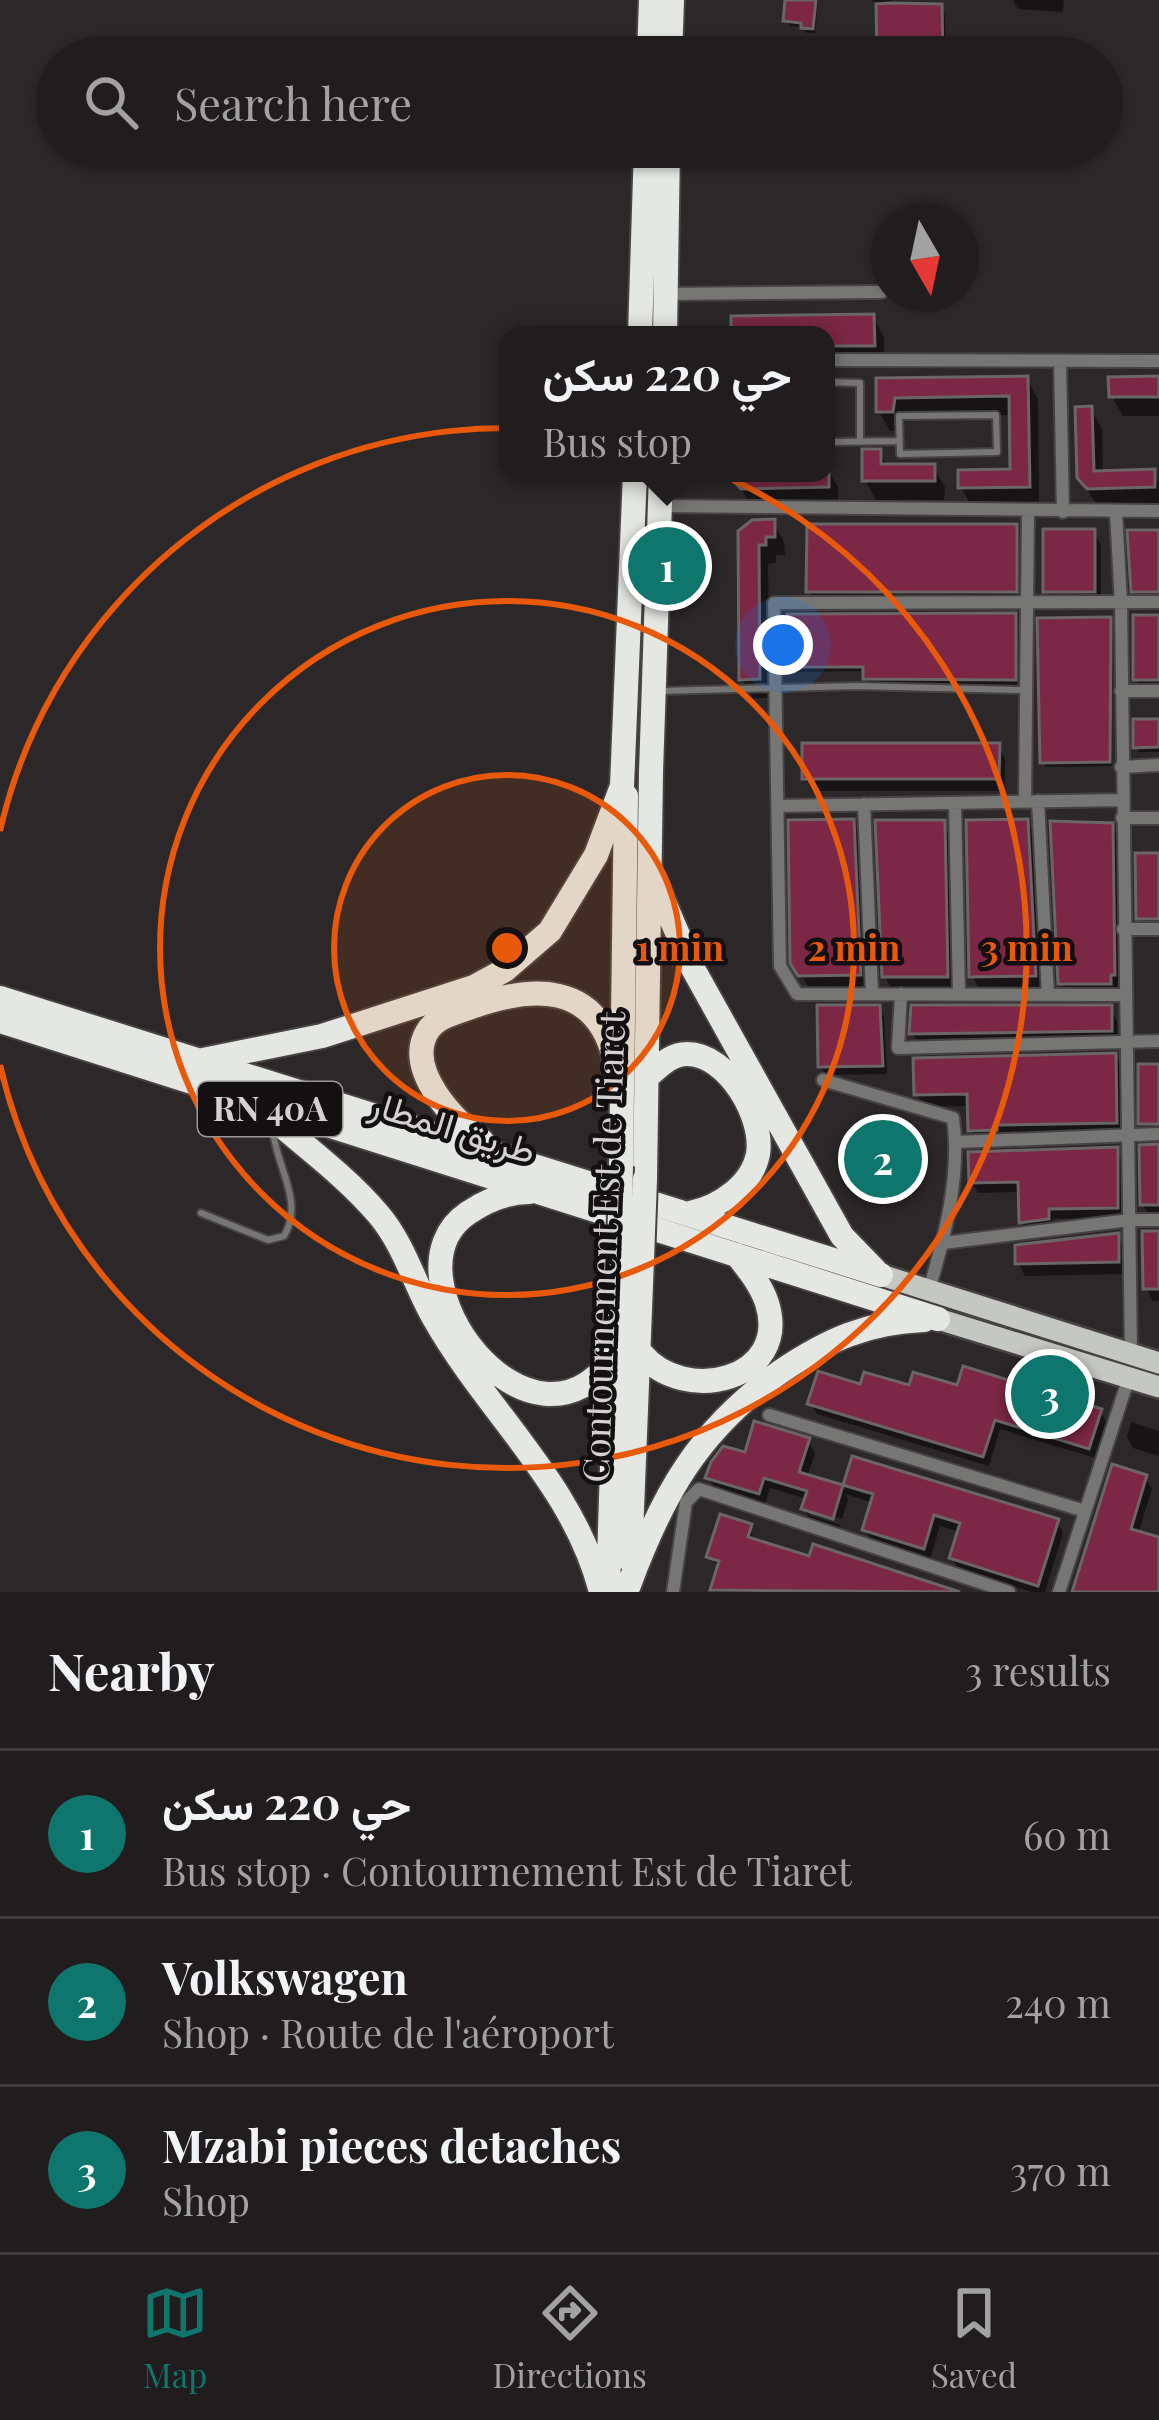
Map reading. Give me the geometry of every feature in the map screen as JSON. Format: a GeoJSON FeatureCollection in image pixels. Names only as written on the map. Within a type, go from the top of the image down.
{"type":"FeatureCollection","features":[{"type":"Feature","properties":{"kind":"highway"},"geometry":{"type":"LineString","coordinates":[[650,36],[651,0]]}},
{"type":"Feature","properties":{"kind":"highway"},"geometry":{"type":"LineString","coordinates":[[671,36],[672,0]]}},
{"type":"Feature","properties":{"kind":"highway"},"geometry":{"type":"LineString","coordinates":[[640,326],[645,168]]}},
{"type":"Feature","properties":{"kind":"highway"},"geometry":{"type":"LineString","coordinates":[[664,326],[668,168]]}},
{"type":"Feature","properties":{"kind":"highway"},"geometry":{"type":"LineString","coordinates":[[186,1065],[307,1040],[474,987],[525,955],[550,931],[573,900],[612,820],[622,786],[635,482]]}},
{"type":"Feature","properties":{"kind":"highway","name":"Contournement Est de Tiaret"},"geometry":{"type":"LineString","coordinates":[[630,1257],[645,1179],[661,482]]}},
{"type":"Feature","properties":{"kind":"highway","name":"Contournement Est de Tiaret"},"geometry":{"type":"LineString","coordinates":[[617,1590],[630,1257],[621,1166],[626,716]]}},
{"type":"Feature","properties":{"kind":"highway"},"geometry":{"type":"LineString","coordinates":[[649,866],[691,965],[842,1236],[881,1275]]}},
{"type":"Feature","properties":{"kind":"highway"},"geometry":{"type":"LineString","coordinates":[[503,1156],[454,1121],[438,1100],[422,1049],[427,1031],[440,1018],[521,992],[543,991],[569,999],[593,1014],[608,1034],[623,1098]]}},
{"type":"Feature","properties":{"kind":"highway","name":"طريق المطار"},"geometry":{"type":"LineString","coordinates":[[0,998],[186,1065],[266,1113],[542,1192]]}},
{"type":"Feature","properties":{"kind":"highway","name":"طريق المطار"},"geometry":{"type":"LineString","coordinates":[[0,1021],[186,1065],[503,1156]]}},
{"type":"Feature","properties":{"kind":"highway"},"geometry":{"type":"LineString","coordinates":[[647,1077],[670,1058],[700,1056],[732,1079],[757,1130],[759,1150],[752,1171],[716,1205],[691,1214]]}},
{"type":"Feature","properties":{"kind":"highway"},"geometry":{"type":"LineString","coordinates":[[266,1113],[358,1194],[395,1238],[434,1319],[546,1474],[617,1590]]}},
{"type":"Feature","properties":{"kind":"highway","name":"RN 40A"},"geometry":{"type":"LineString","coordinates":[[503,1156],[691,1214],[938,1319]]}},
{"type":"Feature","properties":{"kind":"highway"},"geometry":{"type":"LineString","coordinates":[[542,1192],[502,1195],[460,1218],[440,1260],[440,1282],[458,1327],[487,1365],[506,1382],[529,1391],[555,1394],[593,1381],[628,1353],[655,1369],[704,1383],[743,1372],[766,1343],[770,1320],[758,1283],[737,1255]]}},
{"type":"Feature","properties":{"kind":"highway","name":"RN 40A"},"geometry":{"type":"LineString","coordinates":[[542,1192],[737,1255],[788,1258],[881,1275]]}},
{"type":"Feature","properties":{"kind":"highway"},"geometry":{"type":"LineString","coordinates":[[617,1590],[674,1483],[718,1423],[755,1390],[831,1340],[867,1325],[938,1319]]}},
{"type":"Feature","properties":{"kind":"main road","name":"RN 40A"},"geometry":{"type":"LineString","coordinates":[[881,1275],[1130,1366],[1159,1387]]}},
{"type":"Feature","properties":{"kind":"main road","name":"RN 40A"},"geometry":{"type":"LineString","coordinates":[[938,1319],[1130,1366],[1159,1364]]}},
{"type":"Feature","properties":{"kind":"street"},"geometry":{"type":"LineString","coordinates":[[665,294],[871,292]]}},
{"type":"Feature","properties":{"kind":"street"},"geometry":{"type":"LineString","coordinates":[[835,360],[1159,361]]}},
{"type":"Feature","properties":{"kind":"street"},"geometry":{"type":"LineString","coordinates":[[1060,361],[1064,512]]}},
{"type":"Feature","properties":{"kind":"street"},"geometry":{"type":"LineString","coordinates":[[660,506],[1159,511]]}},
{"type":"Feature","properties":{"kind":"street"},"geometry":{"type":"LineString","coordinates":[[1028,511],[1027,690],[1048,994]]}},
{"type":"Feature","properties":{"kind":"street"},"geometry":{"type":"LineString","coordinates":[[1059,1592],[1130,1366],[1116,512]]}},
{"type":"Feature","properties":{"kind":"street"},"geometry":{"type":"LineString","coordinates":[[1125,995],[797,994],[780,966],[774,603],[1159,602]]}},
{"type":"Feature","properties":{"kind":"street"},"geometry":{"type":"LineString","coordinates":[[1121,692],[1159,691]]}},
{"type":"Feature","properties":{"kind":"street"},"geometry":{"type":"LineString","coordinates":[[1121,767],[1159,765]]}},
{"type":"Feature","properties":{"kind":"street"},"geometry":{"type":"LineString","coordinates":[[778,806],[1121,800]]}},
{"type":"Feature","properties":{"kind":"street"},"geometry":{"type":"LineString","coordinates":[[955,802],[959,994]]}},
{"type":"Feature","properties":{"kind":"street"},"geometry":{"type":"LineString","coordinates":[[864,804],[872,994]]}},
{"type":"Feature","properties":{"kind":"street"},"geometry":{"type":"LineString","coordinates":[[1121,818],[1159,818]]}},
{"type":"Feature","properties":{"kind":"street"},"geometry":{"type":"LineString","coordinates":[[1123,929],[1159,929]]}},
{"type":"Feature","properties":{"kind":"street"},"geometry":{"type":"LineString","coordinates":[[901,994],[898,1048],[1159,1041]]}},
{"type":"Feature","properties":{"kind":"street"},"geometry":{"type":"LineString","coordinates":[[823,1080],[953,1118],[958,1154],[943,1243],[929,1290]]}},
{"type":"Feature","properties":{"kind":"street"},"geometry":{"type":"LineString","coordinates":[[956,1142],[1159,1134]]}},
{"type":"Feature","properties":{"kind":"street"},"geometry":{"type":"LineString","coordinates":[[943,1243],[1159,1220]]}},
{"type":"Feature","properties":{"kind":"street"},"geometry":{"type":"LineString","coordinates":[[1130,1366],[1159,1354]]}},
{"type":"Feature","properties":{"kind":"street"},"geometry":{"type":"LineString","coordinates":[[769,1415],[1085,1511]]}},
{"type":"Feature","properties":{"kind":"street"},"geometry":{"type":"LineString","coordinates":[[674,1592],[686,1502],[699,1489],[1009,1592]]}},
{"type":"Feature","properties":{"kind":"lane"},"geometry":{"type":"LineString","coordinates":[[835,382],[860,383],[860,441]]}},
{"type":"Feature","properties":{"kind":"lane"},"geometry":{"type":"LineString","coordinates":[[996,415],[997,452],[900,454],[899,441],[899,416],[996,415]]}},
{"type":"Feature","properties":{"kind":"lane"},"geometry":{"type":"LineString","coordinates":[[835,442],[899,441]]}},
{"type":"Feature","properties":{"kind":"lane"},"geometry":{"type":"LineString","coordinates":[[653,691],[1027,690]]}},
{"type":"Feature","properties":{"kind":"lane"},"geometry":{"type":"LineString","coordinates":[[201,1213],[268,1240],[287,1232],[290,1194],[266,1113]]}},
{"type":"Feature","properties":{"kind":"building"},"geometry":{"type":"Polygon","coordinates":[[[785,0],[816,0],[813,29],[783,21],[785,0]]]}},
{"type":"Feature","properties":{"kind":"building"},"geometry":{"type":"Polygon","coordinates":[[[876,4],[942,4],[943,36],[877,36],[876,4]]]}},
{"type":"Feature","properties":{"kind":"building"},"geometry":{"type":"Polygon","coordinates":[[[874,314],[875,346],[835,346],[835,326],[731,326],[731,316],[874,314]]]}},
{"type":"Feature","properties":{"kind":"building"},"geometry":{"type":"Polygon","coordinates":[[[1028,376],[1030,487],[958,488],[958,470],[1010,469],[1009,396],[895,398],[893,412],[876,412],[876,378],[1028,376]]]}},
{"type":"Feature","properties":{"kind":"building"},"geometry":{"type":"Polygon","coordinates":[[[1159,376],[1159,397],[1109,397],[1108,377],[1159,376]]]}},
{"type":"Feature","properties":{"kind":"building"},"geometry":{"type":"Polygon","coordinates":[[[1092,406],[1094,471],[1155,469],[1155,487],[1087,489],[1077,478],[1075,407],[1092,406]]]}},
{"type":"Feature","properties":{"kind":"building"},"geometry":{"type":"Polygon","coordinates":[[[862,449],[881,449],[881,464],[935,464],[935,481],[862,481],[862,449]]]}},
{"type":"Feature","properties":{"kind":"building"},"geometry":{"type":"Polygon","coordinates":[[[734,482],[829,482],[829,487],[741,489],[734,482]]]}},
{"type":"Feature","properties":{"kind":"building"},"geometry":{"type":"Polygon","coordinates":[[[775,519],[775,537],[766,537],[766,545],[759,545],[760,679],[739,680],[738,531],[752,520],[775,519]]]}},
{"type":"Feature","properties":{"kind":"building"},"geometry":{"type":"Polygon","coordinates":[[[807,524],[1017,524],[1017,592],[806,592],[807,524]]]}},
{"type":"Feature","properties":{"kind":"building"},"geometry":{"type":"Polygon","coordinates":[[[1043,529],[1095,529],[1095,592],[1043,592],[1043,529]]]}},
{"type":"Feature","properties":{"kind":"building"},"geometry":{"type":"Polygon","coordinates":[[[1127,530],[1159,530],[1159,592],[1131,592],[1127,530]]]}},
{"type":"Feature","properties":{"kind":"building"},"geometry":{"type":"Polygon","coordinates":[[[1016,613],[1016,680],[863,679],[863,667],[787,667],[787,614],[1016,613]]]}},
{"type":"Feature","properties":{"kind":"building"},"geometry":{"type":"Polygon","coordinates":[[[1133,615],[1159,615],[1159,680],[1133,680],[1133,615]]]}},
{"type":"Feature","properties":{"kind":"building"},"geometry":{"type":"Polygon","coordinates":[[[1111,617],[1110,762],[1040,763],[1037,618],[1111,617]]]}},
{"type":"Feature","properties":{"kind":"building"},"geometry":{"type":"Polygon","coordinates":[[[1133,719],[1159,719],[1159,747],[1133,748],[1133,719]]]}},
{"type":"Feature","properties":{"kind":"building"},"geometry":{"type":"Polygon","coordinates":[[[802,743],[1000,743],[999,779],[802,779],[802,743]]]}},
{"type":"Feature","properties":{"kind":"building"},"geometry":{"type":"Polygon","coordinates":[[[854,819],[861,975],[798,976],[790,963],[788,820],[854,819]]]}},
{"type":"Feature","properties":{"kind":"building"},"geometry":{"type":"Polygon","coordinates":[[[1028,819],[1036,976],[969,977],[966,820],[1028,819]]]}},
{"type":"Feature","properties":{"kind":"building"},"geometry":{"type":"Polygon","coordinates":[[[875,820],[945,820],[948,977],[882,977],[875,820]]]}},
{"type":"Feature","properties":{"kind":"building"},"geometry":{"type":"Polygon","coordinates":[[[1050,821],[1113,823],[1115,975],[1111,975],[1111,984],[1058,984],[1050,821]]]}},
{"type":"Feature","properties":{"kind":"building"},"geometry":{"type":"Polygon","coordinates":[[[1135,853],[1159,853],[1159,919],[1136,919],[1135,853]]]}},
{"type":"Feature","properties":{"kind":"building"},"geometry":{"type":"Polygon","coordinates":[[[817,1005],[880,1005],[883,1066],[818,1067],[817,1005]]]}},
{"type":"Feature","properties":{"kind":"building"},"geometry":{"type":"Polygon","coordinates":[[[911,1005],[1112,1005],[1112,1031],[909,1034],[911,1005]]]}},
{"type":"Feature","properties":{"kind":"building"},"geometry":{"type":"Polygon","coordinates":[[[1116,1053],[1117,1123],[997,1125],[997,1130],[968,1131],[967,1094],[914,1095],[913,1058],[1116,1053]]]}},
{"type":"Feature","properties":{"kind":"building"},"geometry":{"type":"Polygon","coordinates":[[[1138,1064],[1159,1064],[1159,1124],[1138,1124],[1138,1064]]]}},
{"type":"Feature","properties":{"kind":"building"},"geometry":{"type":"Polygon","coordinates":[[[1159,1144],[1159,1205],[1140,1205],[1139,1145],[1159,1144]]]}},
{"type":"Feature","properties":{"kind":"building"},"geometry":{"type":"Polygon","coordinates":[[[1118,1147],[1118,1208],[1049,1209],[1049,1219],[1019,1223],[1018,1182],[969,1183],[968,1152],[1118,1147]]]}},
{"type":"Feature","properties":{"kind":"building"},"geometry":{"type":"Polygon","coordinates":[[[1142,1231],[1159,1231],[1159,1289],[1143,1289],[1142,1231]]]}},
{"type":"Feature","properties":{"kind":"building"},"geometry":{"type":"Polygon","coordinates":[[[1119,1233],[1119,1262],[1015,1264],[1015,1245],[1119,1233]]]}},
{"type":"Feature","properties":{"kind":"building"},"geometry":{"type":"Polygon","coordinates":[[[963,1366],[1102,1409],[1089,1449],[995,1420],[983,1457],[807,1404],[818,1371],[860,1384],[864,1372],[909,1385],[913,1372],[957,1385],[963,1366]]]}},
{"type":"Feature","properties":{"kind":"building"},"geometry":{"type":"Polygon","coordinates":[[[754,1421],[810,1438],[799,1472],[843,1485],[833,1519],[801,1509],[807,1491],[764,1478],[759,1494],[705,1478],[723,1446],[745,1452],[754,1421]]]}},
{"type":"Feature","properties":{"kind":"building"},"geometry":{"type":"Polygon","coordinates":[[[852,1456],[1059,1519],[1038,1586],[949,1558],[960,1523],[934,1515],[924,1549],[862,1530],[873,1494],[843,1485],[852,1456]]]}},
{"type":"Feature","properties":{"kind":"building"},"geometry":{"type":"Polygon","coordinates":[[[1112,1464],[1147,1475],[1131,1529],[1159,1537],[1159,1592],[1072,1592],[1112,1464]]]}},
{"type":"Feature","properties":{"kind":"building"},"geometry":{"type":"Polygon","coordinates":[[[720,1514],[752,1524],[748,1537],[809,1556],[813,1544],[960,1592],[710,1590],[719,1561],[706,1557],[720,1514]]]}},
{"type":"Feature","properties":{"kind":"place","name":"حي 220 سكن"},"geometry":{"type":"Point","coordinates":[667,566]}},
{"type":"Feature","properties":{"kind":"place","name":"Volkswagen"},"geometry":{"type":"Point","coordinates":[883,1159]}},
{"type":"Feature","properties":{"kind":"place","name":"Mzabi pieces detaches"},"geometry":{"type":"Point","coordinates":[1050,1394]}}]}
